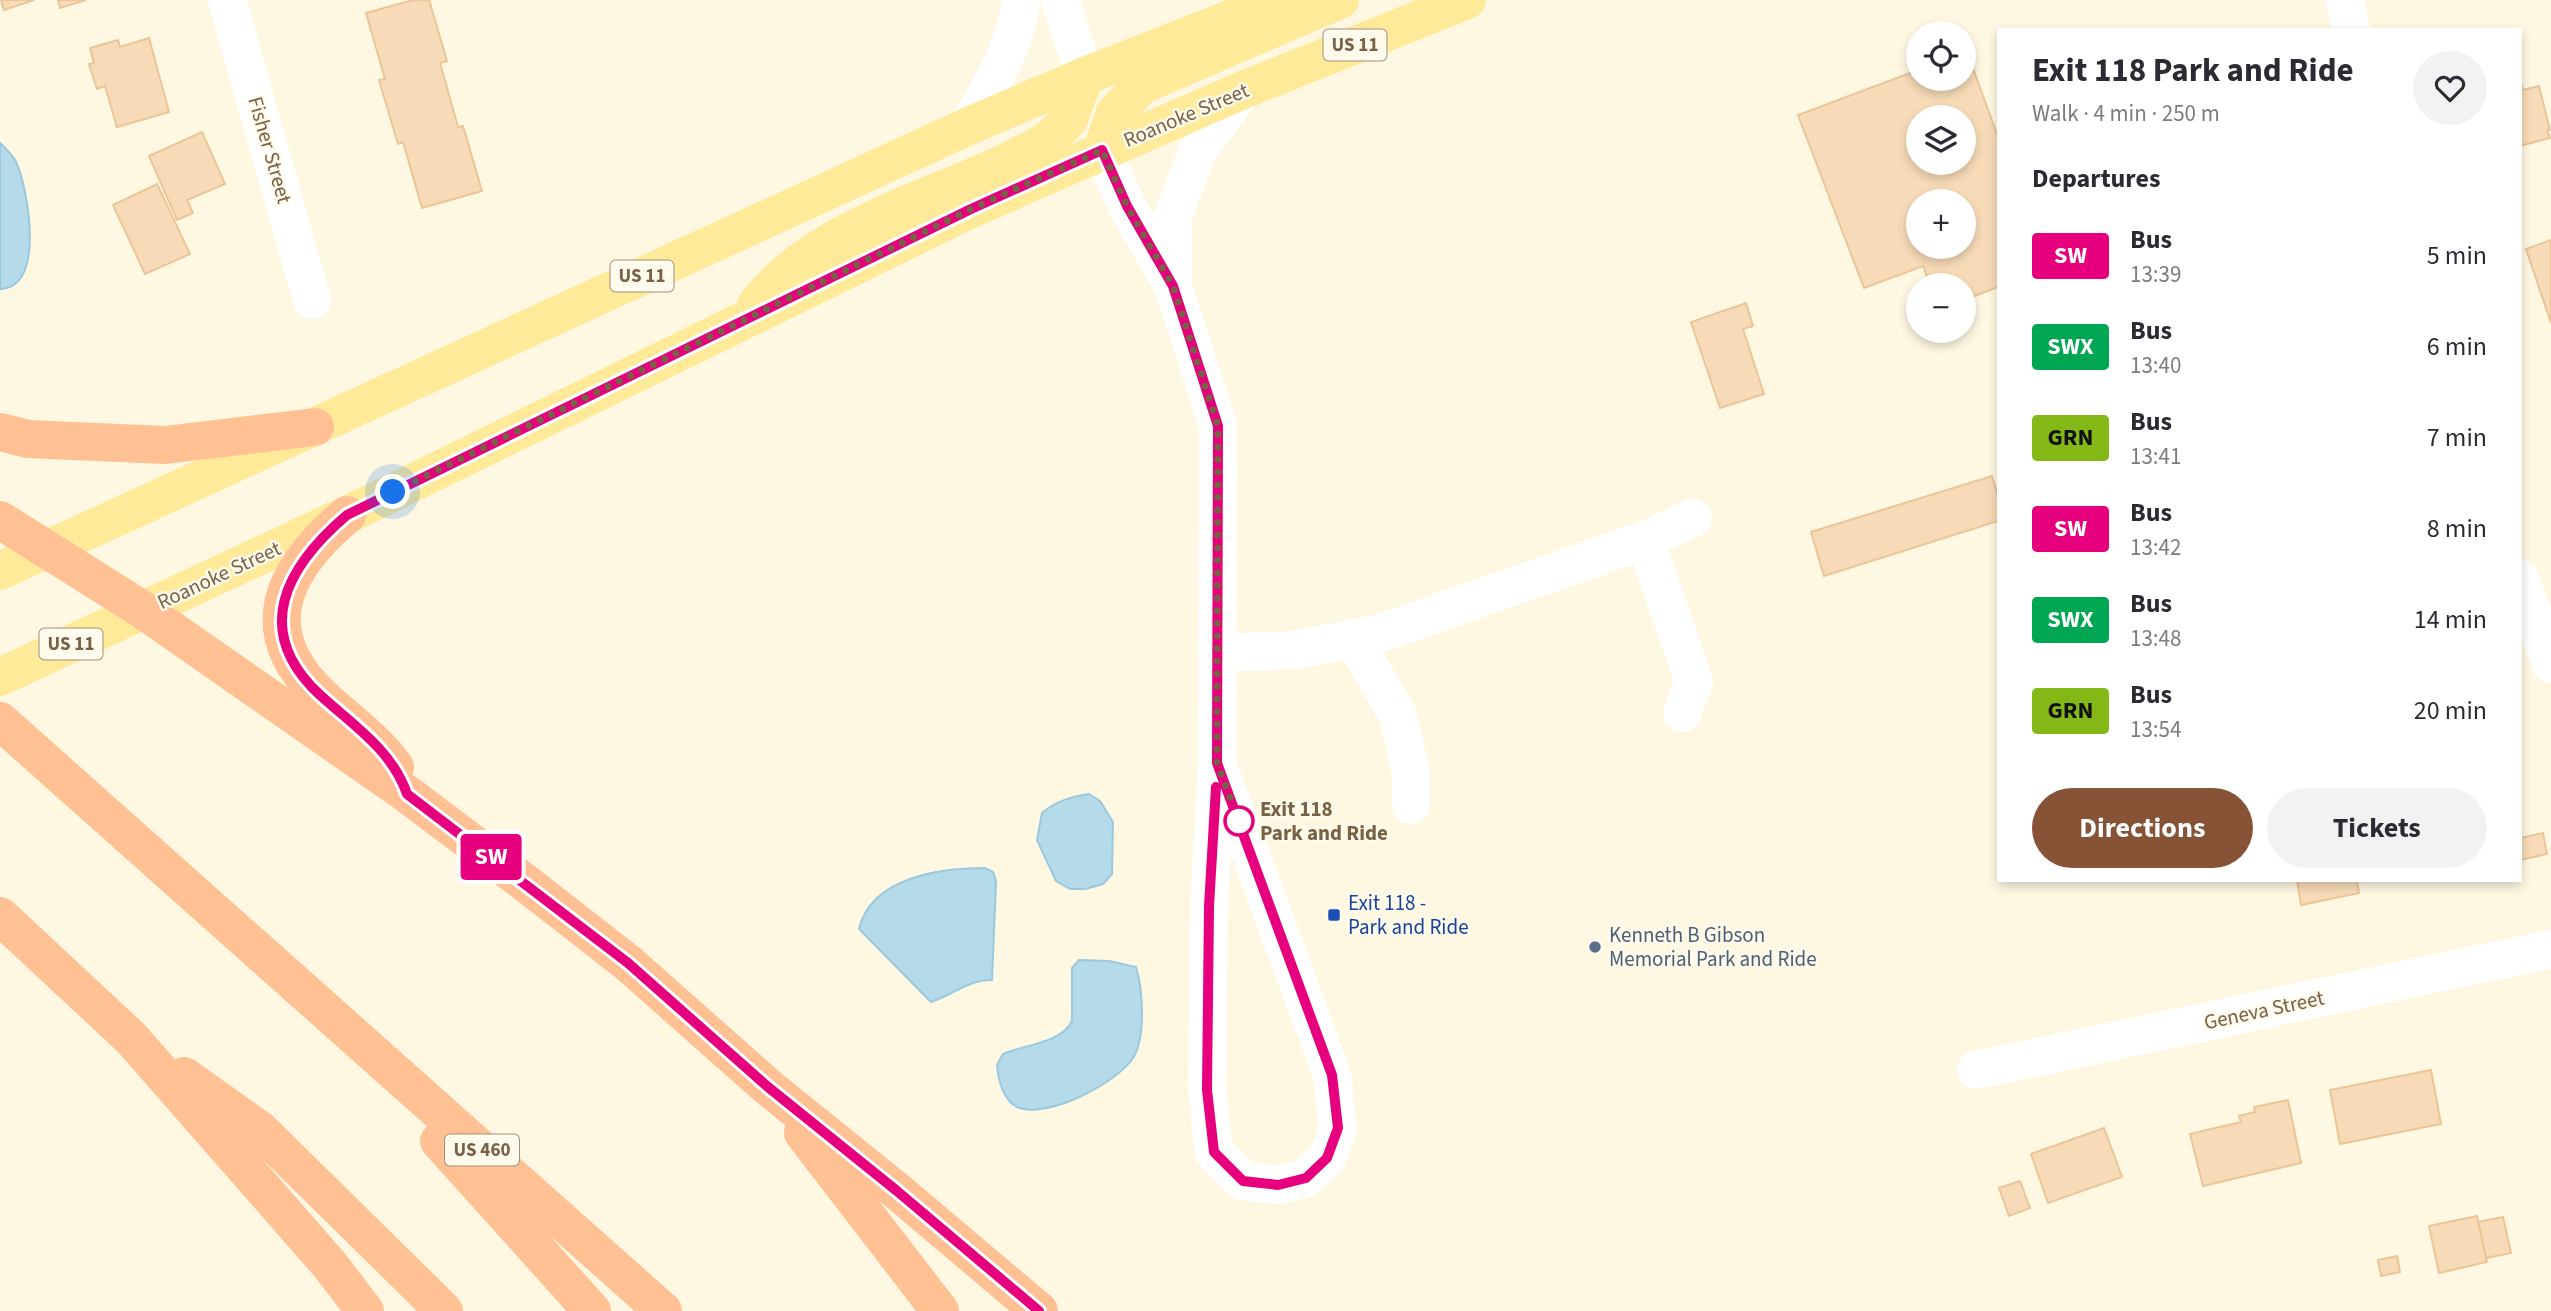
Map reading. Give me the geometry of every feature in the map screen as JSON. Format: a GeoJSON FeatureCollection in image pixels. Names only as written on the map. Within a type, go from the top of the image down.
{"type":"FeatureCollection","features":[{"type":"Feature","properties":{"kind":"highway"},"geometry":{"type":"LineString","coordinates":[[0,432],[28,439],[164,445],[315,427]]}},
{"type":"Feature","properties":{"kind":"highway"},"geometry":{"type":"LineString","coordinates":[[347,515],[305,554],[292,576],[282,613],[284,634],[289,651],[304,678],[383,752],[398,773],[407,794]]}},
{"type":"Feature","properties":{"kind":"highway"},"geometry":{"type":"LineString","coordinates":[[0,520],[143,610],[407,794],[628,963],[768,1087],[1039,1311]]}},
{"type":"Feature","properties":{"kind":"highway","name":"US 460"},"geometry":{"type":"LineString","coordinates":[[0,721],[663,1311]]}},
{"type":"Feature","properties":{"kind":"highway"},"geometry":{"type":"LineString","coordinates":[[0,916],[131,1038],[329,1264],[365,1311]]}},
{"type":"Feature","properties":{"kind":"highway","name":"US 460"},"geometry":{"type":"LineString","coordinates":[[300,990],[592,1311]]}},
{"type":"Feature","properties":{"kind":"highway"},"geometry":{"type":"LineString","coordinates":[[131,1038],[260,1130],[444,1311]]}},
{"type":"Feature","properties":{"kind":"highway"},"geometry":{"type":"LineString","coordinates":[[768,1087],[940,1311]]}},
{"type":"Feature","properties":{"kind":"main road","name":"US 11"},"geometry":{"type":"LineString","coordinates":[[0,571],[969,127],[1085,76],[1278,0]]}},
{"type":"Feature","properties":{"kind":"main road"},"geometry":{"type":"LineString","coordinates":[[1102,150],[1115,113],[1142,85],[1340,0]]}},
{"type":"Feature","properties":{"kind":"main road","name":"Roanoke Street"},"geometry":{"type":"LineString","coordinates":[[0,677],[347,515],[747,318],[1102,150],[1468,0]]}},
{"type":"Feature","properties":{"kind":"main road"},"geometry":{"type":"LineString","coordinates":[[747,318],[775,281],[811,253],[1051,138],[1069,119],[1085,76]]}},
{"type":"Feature","properties":{"kind":"street","name":"Fisher Street"},"geometry":{"type":"LineString","coordinates":[[227,0],[312,300]]}},
{"type":"Feature","properties":{"kind":"street"},"geometry":{"type":"LineString","coordinates":[[969,127],[1004,59],[1020,14],[1021,0]]}},
{"type":"Feature","properties":{"kind":"street"},"geometry":{"type":"LineString","coordinates":[[1060,0],[1085,76]]}},
{"type":"Feature","properties":{"kind":"street"},"geometry":{"type":"LineString","coordinates":[[2345,0],[2351,28]]}},
{"type":"Feature","properties":{"kind":"street"},"geometry":{"type":"LineString","coordinates":[[1173,286],[1173,217],[1197,152],[1243,90]]}},
{"type":"Feature","properties":{"kind":"street"},"geometry":{"type":"LineString","coordinates":[[1102,150],[1127,206],[1173,286],[1218,426],[1217,763],[1209,906],[1207,1077],[1214,1152],[1243,1181],[1278,1185],[1306,1178],[1327,1158],[1338,1128],[1332,1075],[1217,763]]}},
{"type":"Feature","properties":{"kind":"street"},"geometry":{"type":"LineString","coordinates":[[1217,653],[1295,650],[1354,640],[1645,540],[1693,518]]}},
{"type":"Feature","properties":{"kind":"street"},"geometry":{"type":"LineString","coordinates":[[1645,540],[1694,682],[1682,713]]}},
{"type":"Feature","properties":{"kind":"street"},"geometry":{"type":"LineString","coordinates":[[2522,584],[2551,664]]}},
{"type":"Feature","properties":{"kind":"street"},"geometry":{"type":"LineString","coordinates":[[1354,640],[1398,715],[1411,774],[1411,805]]}},
{"type":"Feature","properties":{"kind":"street","name":"Geneva Street"},"geometry":{"type":"LineString","coordinates":[[1976,1070],[2551,949]]}},
{"type":"Feature","properties":{"kind":"water"},"geometry":{"type":"Polygon","coordinates":[[[0,143],[17,164],[29,215],[30,236],[24,273],[14,284],[0,289],[0,143]]]}},
{"type":"Feature","properties":{"kind":"water"},"geometry":{"type":"Polygon","coordinates":[[[1089,794],[1100,801],[1113,822],[1112,874],[1103,884],[1085,889],[1070,889],[1056,881],[1037,840],[1042,813],[1064,800],[1089,794]]]}},
{"type":"Feature","properties":{"kind":"water"},"geometry":{"type":"Polygon","coordinates":[[[985,868],[993,872],[996,881],[992,980],[969,985],[931,1002],[859,929],[866,911],[893,887],[910,879],[948,870],[985,868]]]}},
{"type":"Feature","properties":{"kind":"water"},"geometry":{"type":"Polygon","coordinates":[[[1079,960],[1109,961],[1136,967],[1142,1013],[1137,1049],[1125,1068],[1080,1097],[1045,1108],[1030,1110],[1017,1107],[1005,1094],[997,1065],[1003,1054],[1051,1039],[1067,1028],[1072,1021],[1072,968],[1079,960]]]}},
{"type":"Feature","properties":{"kind":"building"},"geometry":{"type":"Polygon","coordinates":[[[1,0],[34,0],[4,10],[1,0]]]}},
{"type":"Feature","properties":{"kind":"building"},"geometry":{"type":"Polygon","coordinates":[[[58,0],[86,0],[60,8],[58,0]]]}},
{"type":"Feature","properties":{"kind":"building"},"geometry":{"type":"Polygon","coordinates":[[[413,0],[429,0],[447,61],[440,63],[458,127],[463,126],[482,191],[422,208],[403,142],[398,144],[379,80],[385,79],[366,13],[413,0]]]}},
{"type":"Feature","properties":{"kind":"building"},"geometry":{"type":"Polygon","coordinates":[[[149,38],[169,112],[117,127],[105,86],[97,89],[89,64],[94,63],[90,48],[118,40],[120,47],[149,38]]]}},
{"type":"Feature","properties":{"kind":"building"},"geometry":{"type":"Polygon","coordinates":[[[1906,74],[1906,91],[1976,91],[1976,77],[1997,134],[1997,287],[1976,295],[1976,273],[1926,273],[1923,266],[1864,288],[1798,115],[1906,74]]]}},
{"type":"Feature","properties":{"kind":"building"},"geometry":{"type":"Polygon","coordinates":[[[2522,86],[2523,90],[2539,86],[2550,138],[2522,145],[2522,86]]]}},
{"type":"Feature","properties":{"kind":"building"},"geometry":{"type":"Polygon","coordinates":[[[202,132],[225,184],[187,200],[193,213],[177,220],[149,156],[202,132]]]}},
{"type":"Feature","properties":{"kind":"building"},"geometry":{"type":"Polygon","coordinates":[[[157,184],[190,254],[145,274],[113,205],[157,184]]]}},
{"type":"Feature","properties":{"kind":"building"},"geometry":{"type":"Polygon","coordinates":[[[2551,240],[2551,323],[2526,249],[2551,240]]]}},
{"type":"Feature","properties":{"kind":"building"},"geometry":{"type":"Polygon","coordinates":[[[1746,303],[1753,326],[1743,329],[1764,394],[1720,408],[1691,322],[1746,303]]]}},
{"type":"Feature","properties":{"kind":"building"},"geometry":{"type":"Polygon","coordinates":[[[1992,476],[1997,493],[1997,521],[1824,576],[1811,532],[1992,476]]]}},
{"type":"Feature","properties":{"kind":"building"},"geometry":{"type":"Polygon","coordinates":[[[2543,833],[2547,854],[2522,860],[2522,838],[2543,833]]]}},
{"type":"Feature","properties":{"kind":"building"},"geometry":{"type":"Polygon","coordinates":[[[2297,882],[2357,882],[2359,893],[2301,905],[2297,882]]]}},
{"type":"Feature","properties":{"kind":"building"},"geometry":{"type":"Polygon","coordinates":[[[2431,1070],[2441,1124],[2340,1144],[2330,1090],[2431,1070]]]}},
{"type":"Feature","properties":{"kind":"building"},"geometry":{"type":"Polygon","coordinates":[[[2288,1100],[2301,1163],[2203,1186],[2190,1134],[2241,1122],[2239,1116],[2255,1112],[2254,1107],[2288,1100]]]}},
{"type":"Feature","properties":{"kind":"building"},"geometry":{"type":"Polygon","coordinates":[[[2104,1128],[2122,1177],[2048,1203],[2031,1154],[2104,1128]]]}},
{"type":"Feature","properties":{"kind":"building"},"geometry":{"type":"Polygon","coordinates":[[[2020,1181],[2030,1208],[2009,1216],[1999,1188],[2020,1181]]]}},
{"type":"Feature","properties":{"kind":"building"},"geometry":{"type":"Polygon","coordinates":[[[2477,1216],[2487,1262],[2439,1273],[2429,1226],[2477,1216]]]}},
{"type":"Feature","properties":{"kind":"building"},"geometry":{"type":"Polygon","coordinates":[[[2503,1217],[2511,1253],[2486,1258],[2478,1222],[2503,1217]]]}},
{"type":"Feature","properties":{"kind":"building"},"geometry":{"type":"Polygon","coordinates":[[[2397,1256],[2400,1272],[2381,1276],[2378,1260],[2397,1256]]]}},
{"type":"Feature","properties":{"kind":"bus line","name":"SW"},"geometry":{"type":"LineString","coordinates":[[1039,1311],[768,1087],[628,963],[407,794],[403,781],[383,752],[365,733],[318,694],[295,664],[284,634],[282,613],[285,592],[305,554],[323,534],[347,515],[971,209],[1102,150],[1127,206],[1173,286],[1218,426],[1217,763],[1332,1075],[1338,1128],[1327,1158],[1306,1178],[1278,1185],[1243,1181],[1214,1152],[1207,1090],[1209,906],[1216,787]]}},
{"type":"Feature","properties":{"kind":"place","name":"Exit 118 Park and Ride"},"geometry":{"type":"Point","coordinates":[1239,821]}},
{"type":"Feature","properties":{"kind":"place","name":"Exit 118 - Park and Ride"},"geometry":{"type":"Point","coordinates":[1334,915]}},
{"type":"Feature","properties":{"kind":"place","name":"Kenneth B Gibson Memorial Park and Ride"},"geometry":{"type":"Point","coordinates":[1595,947]}},
{"type":"Feature","properties":{"kind":"route"},"geometry":{"type":"LineString","coordinates":[[393,492],[971,209],[1102,150],[1127,206],[1173,286],[1218,426],[1217,763],[1239,821]]}}]}
